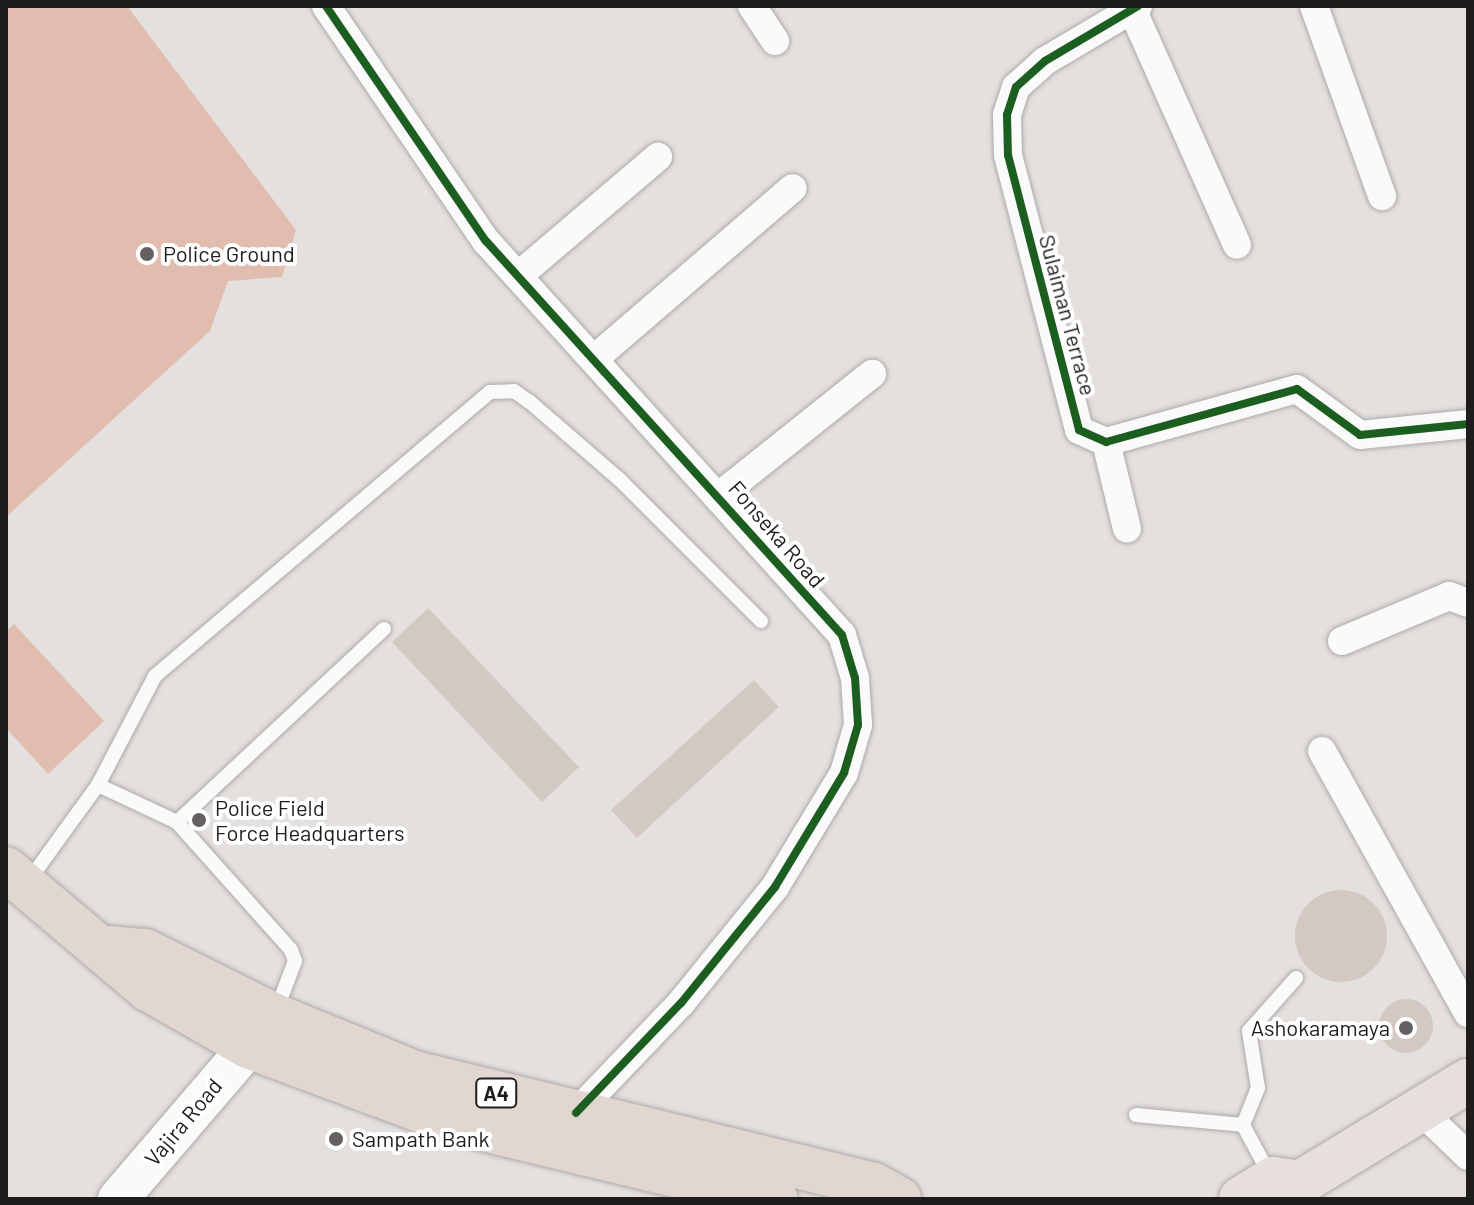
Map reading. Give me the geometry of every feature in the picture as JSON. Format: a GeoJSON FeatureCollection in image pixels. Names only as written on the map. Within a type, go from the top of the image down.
{"type":"FeatureCollection","features":[{"type":"Feature","properties":{"kind":"highway","name":"A4"},"geometry":{"type":"LineString","coordinates":[[16,876],[108,948],[145,951],[261,1031],[450,1121],[631,1174],[741,1195]]}},
{"type":"Feature","properties":{"kind":"highway","name":"A4"},"geometry":{"type":"LineString","coordinates":[[261,1031],[415,1073],[872,1184],[899,1199]]}},
{"type":"Feature","properties":{"kind":"main road","name":"Vajira Road"},"geometry":{"type":"LineString","coordinates":[[118,1199],[261,1031]]}},
{"type":"Feature","properties":{"kind":"main road"},"geometry":{"type":"LineString","coordinates":[[1276,1190],[1468,1081]]}},
{"type":"Feature","properties":{"kind":"street","name":"Fonseka Road"},"geometry":{"type":"LineString","coordinates":[[326,6],[486,241],[842,635],[858,725],[844,773],[775,887],[681,1003],[576,1113]]}},
{"type":"Feature","properties":{"kind":"street"},"geometry":{"type":"LineString","coordinates":[[752,6],[775,41]]}},
{"type":"Feature","properties":{"kind":"street"},"geometry":{"type":"LineString","coordinates":[[1314,6],[1382,196]]}},
{"type":"Feature","properties":{"kind":"street"},"geometry":{"type":"LineString","coordinates":[[1135,8],[1237,245]]}},
{"type":"Feature","properties":{"kind":"street","name":"Sulaiman Terrace"},"geometry":{"type":"LineString","coordinates":[[1106,442],[1079,430],[1008,155],[1007,115],[1016,87],[1045,61],[1135,8]]}},
{"type":"Feature","properties":{"kind":"street"},"geometry":{"type":"LineString","coordinates":[[518,276],[658,157]]}},
{"type":"Feature","properties":{"kind":"street"},"geometry":{"type":"LineString","coordinates":[[594,359],[793,188]]}},
{"type":"Feature","properties":{"kind":"street"},"geometry":{"type":"LineString","coordinates":[[719,496],[872,374]]}},
{"type":"Feature","properties":{"kind":"street"},"geometry":{"type":"LineString","coordinates":[[1127,529],[1106,442],[1297,389],[1360,435],[1468,424]]}},
{"type":"Feature","properties":{"kind":"street"},"geometry":{"type":"LineString","coordinates":[[1342,641],[1449,596],[1468,603]]}},
{"type":"Feature","properties":{"kind":"street"},"geometry":{"type":"LineString","coordinates":[[1322,751],[1468,1013]]}},
{"type":"Feature","properties":{"kind":"street"},"geometry":{"type":"LineString","coordinates":[[1420,1110],[1468,1156]]}},
{"type":"Feature","properties":{"kind":"lane"},"geometry":{"type":"LineString","coordinates":[[16,876],[98,785],[155,676],[490,392],[514,391],[530,402],[619,479],[761,621]]}},
{"type":"Feature","properties":{"kind":"lane"},"geometry":{"type":"LineString","coordinates":[[177,822],[384,629]]}},
{"type":"Feature","properties":{"kind":"lane"},"geometry":{"type":"LineString","coordinates":[[98,785],[177,822],[291,950],[295,961],[261,1031]]}},
{"type":"Feature","properties":{"kind":"lane"},"geometry":{"type":"LineString","coordinates":[[1276,1190],[1243,1125],[1258,1088],[1249,1031],[1296,978]]}},
{"type":"Feature","properties":{"kind":"lane"},"geometry":{"type":"LineString","coordinates":[[1136,1115],[1243,1125]]}},
{"type":"Feature","properties":{"kind":"shaded area","name":"Police Ground"},"geometry":{"type":"Polygon","coordinates":[[[6,6],[127,6],[296,230],[282,277],[228,281],[210,331],[6,517],[6,6]]]}},
{"type":"Feature","properties":{"kind":"shaded area"},"geometry":{"type":"Polygon","coordinates":[[[14,624],[104,721],[48,774],[6,728],[6,632],[14,624]]]}},
{"type":"Feature","properties":{"kind":"building"},"geometry":{"type":"Polygon","coordinates":[[[428,608],[579,767],[542,802],[392,642],[428,608]]]}},
{"type":"Feature","properties":{"kind":"building"},"geometry":{"type":"Polygon","coordinates":[[[754,680],[779,707],[637,838],[611,810],[754,680]]]}},
{"type":"Feature","properties":{"kind":"building"},"geometry":{"type":"Polygon","coordinates":[[[1341,890],[1358,894],[1373,904],[1383,919],[1387,936],[1383,953],[1373,968],[1358,978],[1341,982],[1324,978],[1309,968],[1299,953],[1295,936],[1299,919],[1309,904],[1324,894],[1341,890]]]}},
{"type":"Feature","properties":{"kind":"building","name":"Ashokaramaya"},"geometry":{"type":"Polygon","coordinates":[[[1406,999],[1425,1007],[1433,1026],[1425,1045],[1406,1053],[1387,1045],[1379,1026],[1387,1007],[1406,999]]]}},
{"type":"Feature","properties":{"kind":"cycle path"},"geometry":{"type":"LineString","coordinates":[[326,6],[486,241],[842,635],[855,678],[858,725],[844,773],[775,887],[681,1003],[576,1113]]}},
{"type":"Feature","properties":{"kind":"cycle path"},"geometry":{"type":"LineString","coordinates":[[1138,6],[1045,61],[1016,87],[1007,115],[1008,155],[1079,430],[1106,442],[1297,389],[1360,435],[1468,424]]}},
{"type":"Feature","properties":{"kind":"place","name":"Police Ground"},"geometry":{"type":"Point","coordinates":[147,254]}},
{"type":"Feature","properties":{"kind":"place","name":"Police Field Force Headquarters"},"geometry":{"type":"Point","coordinates":[199,820]}},
{"type":"Feature","properties":{"kind":"place","name":"Ashokaramaya"},"geometry":{"type":"Point","coordinates":[1406,1028]}},
{"type":"Feature","properties":{"kind":"place","name":"Sampath Bank"},"geometry":{"type":"Point","coordinates":[336,1139]}}]}
